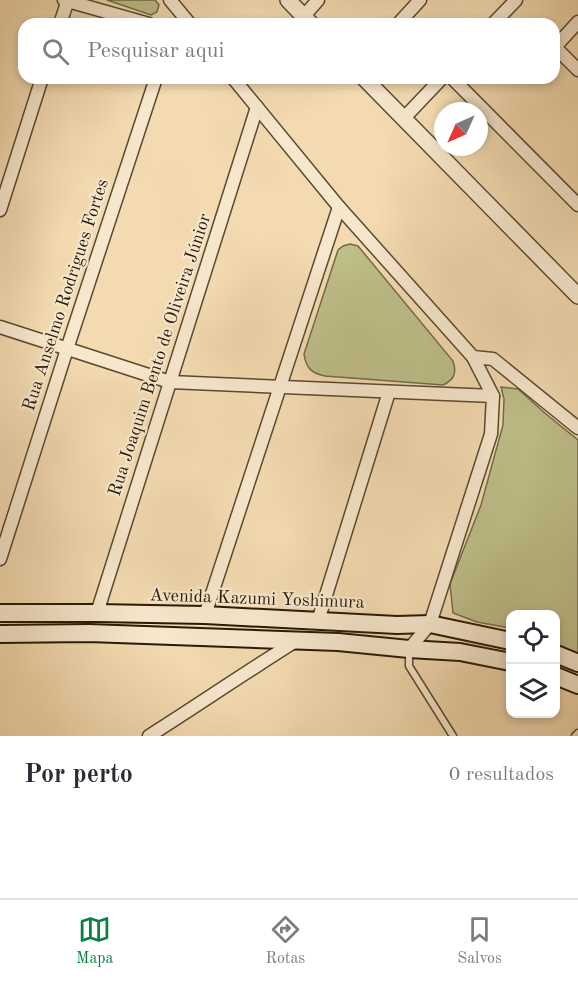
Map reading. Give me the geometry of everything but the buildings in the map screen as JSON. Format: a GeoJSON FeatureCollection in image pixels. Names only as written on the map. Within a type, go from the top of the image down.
{"type":"FeatureCollection","features":[{"type":"Feature","properties":{"kind":"main road","name":"Avenida Kazumi Yoshimura"},"geometry":{"type":"LineString","coordinates":[[0,613],[97,612],[397,625],[430,624],[506,640]]}},
{"type":"Feature","properties":{"kind":"main road"},"geometry":{"type":"LineString","coordinates":[[0,634],[89,633],[339,642],[460,652],[506,661]]}},
{"type":"Feature","properties":{"kind":"main road"},"geometry":{"type":"LineString","coordinates":[[560,656],[578,663]]}},
{"type":"Feature","properties":{"kind":"main road"},"geometry":{"type":"LineString","coordinates":[[560,678],[578,685]]}},
{"type":"Feature","properties":{"kind":"street"},"geometry":{"type":"LineString","coordinates":[[62,18],[66,0],[128,18]]}},
{"type":"Feature","properties":{"kind":"street"},"geometry":{"type":"LineString","coordinates":[[170,0],[185,18]]}},
{"type":"Feature","properties":{"kind":"street"},"geometry":{"type":"LineString","coordinates":[[288,0],[306,18]]}},
{"type":"Feature","properties":{"kind":"street"},"geometry":{"type":"LineString","coordinates":[[309,18],[318,0]]}},
{"type":"Feature","properties":{"kind":"street"},"geometry":{"type":"LineString","coordinates":[[404,18],[420,0]]}},
{"type":"Feature","properties":{"kind":"street"},"geometry":{"type":"LineString","coordinates":[[500,18],[516,0]]}},
{"type":"Feature","properties":{"kind":"street"},"geometry":{"type":"LineString","coordinates":[[560,42],[578,22]]}},
{"type":"Feature","properties":{"kind":"street"},"geometry":{"type":"LineString","coordinates":[[560,52],[578,70]]}},
{"type":"Feature","properties":{"kind":"street"},"geometry":{"type":"LineString","coordinates":[[0,210],[40,84]]}},
{"type":"Feature","properties":{"kind":"street","name":"Rua Anselmo Rodrigues Fortes"},"geometry":{"type":"LineString","coordinates":[[0,559],[154,84]]}},
{"type":"Feature","properties":{"kind":"street"},"geometry":{"type":"LineString","coordinates":[[238,84],[339,207],[473,357],[493,396],[491,434],[430,624],[409,649]]}},
{"type":"Feature","properties":{"kind":"street"},"geometry":{"type":"LineString","coordinates":[[370,84],[578,296]]}},
{"type":"Feature","properties":{"kind":"street"},"geometry":{"type":"LineString","coordinates":[[404,118],[436,84]]}},
{"type":"Feature","properties":{"kind":"street"},"geometry":{"type":"LineString","coordinates":[[458,84],[578,205]]}},
{"type":"Feature","properties":{"kind":"street","name":"Rua Joaquim Bento de Oliveira Júnior"},"geometry":{"type":"LineString","coordinates":[[97,612],[257,107]]}},
{"type":"Feature","properties":{"kind":"street"},"geometry":{"type":"LineString","coordinates":[[205,615],[339,207]]}},
{"type":"Feature","properties":{"kind":"street"},"geometry":{"type":"LineString","coordinates":[[0,327],[170,382],[493,396]]}},
{"type":"Feature","properties":{"kind":"street"},"geometry":{"type":"LineString","coordinates":[[473,357],[493,359],[578,428]]}},
{"type":"Feature","properties":{"kind":"street"},"geometry":{"type":"LineString","coordinates":[[318,621],[389,392]]}},
{"type":"Feature","properties":{"kind":"street"},"geometry":{"type":"LineString","coordinates":[[149,736],[296,641]]}},
{"type":"Feature","properties":{"kind":"lane"},"geometry":{"type":"LineString","coordinates":[[409,649],[409,666],[453,736]]}},
{"type":"Feature","properties":{"kind":"green space"},"geometry":{"type":"Polygon","coordinates":[[[107,0],[155,0],[159,5],[157,12],[151,15],[107,0]]]}},
{"type":"Feature","properties":{"kind":"green space"},"geometry":{"type":"Polygon","coordinates":[[[350,244],[358,246],[453,361],[454,376],[447,383],[443,385],[325,376],[316,373],[308,366],[304,354],[338,250],[350,244]]]}},
{"type":"Feature","properties":{"kind":"green space"},"geometry":{"type":"Polygon","coordinates":[[[501,387],[518,389],[578,440],[578,653],[560,646],[560,610],[506,610],[506,627],[477,622],[453,613],[450,584],[481,505],[503,425],[504,399],[501,387]]]}}]}
